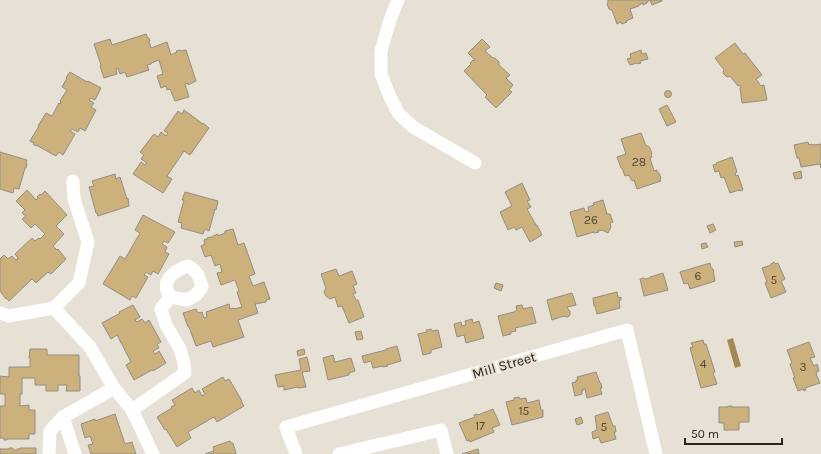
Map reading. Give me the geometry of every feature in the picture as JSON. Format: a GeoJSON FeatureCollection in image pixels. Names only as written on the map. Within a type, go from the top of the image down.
{"type":"FeatureCollection","features":[{"type":"Feature","properties":{"kind":"street"},"geometry":{"type":"LineString","coordinates":[[398,0],[389,23],[381,51],[381,74],[389,96],[399,114],[412,127],[475,164]]}},
{"type":"Feature","properties":{"kind":"street"},"geometry":{"type":"LineString","coordinates":[[0,313],[9,316],[54,308],[79,283],[88,242],[74,199],[73,181]]}},
{"type":"Feature","properties":{"kind":"street"},"geometry":{"type":"LineString","coordinates":[[132,410],[185,373],[180,349],[166,325],[161,309],[170,297]]}},
{"type":"Feature","properties":{"kind":"street"},"geometry":{"type":"LineString","coordinates":[[54,308],[90,347],[114,388],[132,410],[153,454]]}},
{"type":"Feature","properties":{"kind":"street","name":"Mill Street"},"geometry":{"type":"LineString","coordinates":[[296,454],[286,427],[627,330],[656,454]]}},
{"type":"Feature","properties":{"kind":"street"},"geometry":{"type":"LineString","coordinates":[[49,454],[50,431],[63,417],[114,388]]}},
{"type":"Feature","properties":{"kind":"street"},"geometry":{"type":"LineString","coordinates":[[63,417],[75,454]]}},
{"type":"Feature","properties":{"kind":"street"},"geometry":{"type":"LineString","coordinates":[[339,454],[441,430],[447,454]]}},
{"type":"Feature","properties":{"kind":"shaded area"},"geometry":{"type":"Polygon","coordinates":[[[733,338],[741,366],[735,368],[727,340],[733,338]]]}},
{"type":"Feature","properties":{"kind":"building"},"geometry":{"type":"Polygon","coordinates":[[[608,0],[650,0],[643,5],[643,3],[630,9],[633,18],[622,24],[621,22],[617,24],[612,10],[609,9],[607,4],[608,0]]]}},
{"type":"Feature","properties":{"kind":"building"},"geometry":{"type":"Polygon","coordinates":[[[650,0],[662,0],[662,1],[652,5],[650,0]]]}},
{"type":"Feature","properties":{"kind":"building"},"geometry":{"type":"Polygon","coordinates":[[[146,34],[149,38],[151,48],[167,42],[171,55],[177,52],[176,51],[186,50],[196,81],[188,85],[188,83],[185,84],[189,97],[175,101],[170,89],[167,90],[166,86],[161,88],[157,76],[163,74],[159,60],[147,65],[149,70],[127,77],[125,72],[120,74],[118,68],[116,69],[117,74],[104,78],[94,44],[110,39],[112,45],[146,34]]]}},
{"type":"Feature","properties":{"kind":"building"},"geometry":{"type":"Polygon","coordinates":[[[482,39],[490,47],[485,51],[495,58],[499,62],[499,65],[510,75],[506,78],[513,85],[509,90],[512,92],[496,108],[485,97],[487,95],[464,71],[473,60],[475,60],[468,53],[482,39]]]}},
{"type":"Feature","properties":{"kind":"building"},"geometry":{"type":"Polygon","coordinates":[[[735,43],[762,75],[756,79],[761,86],[764,85],[767,100],[742,103],[741,88],[730,76],[727,77],[723,73],[724,70],[715,58],[735,43]]]}},
{"type":"Feature","properties":{"kind":"building"},"geometry":{"type":"Polygon","coordinates":[[[641,50],[642,54],[646,53],[648,59],[640,61],[641,63],[638,64],[630,65],[627,59],[631,58],[630,54],[641,50]]]}},
{"type":"Feature","properties":{"kind":"building"},"geometry":{"type":"Polygon","coordinates":[[[70,72],[101,88],[95,100],[90,98],[89,100],[94,103],[91,107],[96,110],[85,131],[80,128],[78,132],[72,129],[70,131],[75,134],[63,155],[59,152],[56,156],[36,146],[30,141],[46,113],[52,116],[59,103],[60,104],[60,101],[67,90],[62,87],[70,72]]]}},
{"type":"Feature","properties":{"kind":"building"},"geometry":{"type":"Polygon","coordinates":[[[668,91],[671,94],[668,97],[665,94],[668,91]]]}},
{"type":"Feature","properties":{"kind":"building"},"geometry":{"type":"Polygon","coordinates":[[[667,105],[676,122],[667,126],[659,109],[667,105]]]}},
{"type":"Feature","properties":{"kind":"building"},"geometry":{"type":"Polygon","coordinates":[[[184,110],[209,128],[190,155],[184,151],[167,176],[172,179],[163,193],[133,174],[141,162],[145,165],[147,163],[141,159],[144,155],[140,152],[154,134],[158,137],[161,132],[166,136],[168,133],[164,131],[178,111],[182,114],[184,110]]]}},
{"type":"Feature","properties":{"kind":"building"},"geometry":{"type":"Polygon","coordinates":[[[641,133],[646,146],[650,148],[652,157],[650,158],[654,171],[657,170],[661,181],[637,189],[634,180],[632,181],[629,175],[625,176],[617,157],[626,154],[621,139],[641,133]]]}},
{"type":"Feature","properties":{"kind":"building"},"geometry":{"type":"Polygon","coordinates":[[[808,142],[809,145],[821,144],[821,168],[820,164],[801,167],[794,145],[808,142]]]}},
{"type":"Feature","properties":{"kind":"building"},"geometry":{"type":"Polygon","coordinates":[[[0,152],[27,160],[19,189],[14,188],[13,193],[0,189],[0,152]]]}},
{"type":"Feature","properties":{"kind":"building"},"geometry":{"type":"Polygon","coordinates":[[[732,157],[737,172],[735,173],[736,176],[738,175],[743,190],[730,193],[724,177],[721,178],[719,171],[715,172],[713,165],[732,157]]]}},
{"type":"Feature","properties":{"kind":"building"},"geometry":{"type":"Polygon","coordinates":[[[801,171],[802,178],[795,179],[793,173],[801,171]]]}},
{"type":"Feature","properties":{"kind":"building"},"geometry":{"type":"Polygon","coordinates":[[[115,174],[116,179],[120,177],[127,199],[128,198],[129,206],[98,216],[89,187],[94,186],[92,181],[115,174]]]}},
{"type":"Feature","properties":{"kind":"building"},"geometry":{"type":"Polygon","coordinates":[[[522,183],[530,200],[527,201],[531,207],[527,209],[542,235],[530,242],[522,227],[516,230],[514,227],[508,230],[500,212],[512,206],[505,192],[522,183]]]}},
{"type":"Feature","properties":{"kind":"building"},"geometry":{"type":"Polygon","coordinates":[[[27,190],[36,200],[40,194],[41,195],[45,191],[67,215],[56,226],[64,234],[53,246],[57,250],[58,249],[66,259],[51,274],[48,272],[36,283],[32,279],[9,301],[0,291],[0,259],[4,255],[8,259],[12,256],[16,260],[18,258],[15,254],[32,238],[35,241],[39,238],[40,239],[45,234],[35,224],[31,228],[22,219],[26,216],[22,213],[25,210],[16,201],[27,190]]]}},
{"type":"Feature","properties":{"kind":"building"},"geometry":{"type":"Polygon","coordinates":[[[185,192],[218,201],[209,231],[205,229],[203,234],[181,228],[182,223],[178,222],[185,192]]]}},
{"type":"Feature","properties":{"kind":"building"},"geometry":{"type":"Polygon","coordinates":[[[603,200],[607,214],[610,214],[613,222],[610,223],[611,227],[608,233],[602,230],[577,237],[570,212],[584,208],[585,212],[589,211],[588,207],[594,205],[593,203],[603,200]]]}},
{"type":"Feature","properties":{"kind":"building"},"geometry":{"type":"Polygon","coordinates":[[[143,215],[175,232],[168,243],[164,241],[162,244],[167,247],[165,252],[169,254],[158,274],[153,271],[151,275],[146,272],[144,275],[148,277],[136,298],[132,296],[130,300],[103,284],[120,256],[125,259],[140,233],[135,230],[143,215]]]}},
{"type":"Feature","properties":{"kind":"building"},"geometry":{"type":"Polygon","coordinates":[[[713,224],[716,230],[710,233],[707,226],[713,224]]]}},
{"type":"Feature","properties":{"kind":"building"},"geometry":{"type":"Polygon","coordinates":[[[233,229],[238,245],[244,243],[255,274],[249,276],[253,286],[264,282],[270,299],[266,300],[266,302],[255,304],[258,313],[238,320],[244,337],[213,347],[211,341],[196,346],[183,313],[196,309],[198,313],[202,312],[204,318],[207,317],[206,312],[229,304],[230,309],[242,307],[235,280],[221,285],[217,273],[222,272],[220,264],[215,266],[211,255],[205,257],[201,246],[205,244],[204,240],[207,238],[218,234],[218,236],[225,233],[225,231],[233,229]]]}},
{"type":"Feature","properties":{"kind":"building"},"geometry":{"type":"Polygon","coordinates":[[[742,241],[743,245],[735,247],[734,242],[742,241]]]}},
{"type":"Feature","properties":{"kind":"building"},"geometry":{"type":"Polygon","coordinates":[[[706,243],[708,247],[702,249],[701,244],[706,243]]]}},
{"type":"Feature","properties":{"kind":"building"},"geometry":{"type":"Polygon","coordinates":[[[774,262],[775,264],[778,263],[785,279],[781,281],[786,292],[771,298],[765,283],[767,282],[762,268],[771,265],[774,262]]]}},
{"type":"Feature","properties":{"kind":"building"},"geometry":{"type":"Polygon","coordinates":[[[710,263],[711,268],[713,269],[715,281],[690,289],[688,283],[684,284],[680,272],[710,263]]]}},
{"type":"Feature","properties":{"kind":"building"},"geometry":{"type":"Polygon","coordinates":[[[336,269],[339,276],[352,271],[357,284],[353,286],[356,293],[353,294],[356,300],[358,300],[364,317],[349,323],[342,306],[338,307],[335,297],[330,299],[326,296],[324,292],[326,288],[321,274],[336,269]]]}},
{"type":"Feature","properties":{"kind":"building"},"geometry":{"type":"Polygon","coordinates":[[[663,273],[668,290],[644,296],[640,279],[650,278],[663,273]]]}},
{"type":"Feature","properties":{"kind":"building"},"geometry":{"type":"Polygon","coordinates":[[[496,283],[503,285],[501,291],[494,288],[496,283]]]}},
{"type":"Feature","properties":{"kind":"building"},"geometry":{"type":"Polygon","coordinates":[[[617,292],[618,298],[621,297],[621,300],[619,300],[620,308],[597,314],[593,298],[617,292]]]}},
{"type":"Feature","properties":{"kind":"building"},"geometry":{"type":"Polygon","coordinates":[[[572,293],[576,305],[567,307],[570,311],[570,315],[568,317],[564,316],[552,320],[547,300],[572,293]]]}},
{"type":"Feature","properties":{"kind":"building"},"geometry":{"type":"Polygon","coordinates":[[[133,305],[140,317],[135,320],[137,322],[142,319],[145,323],[149,320],[161,342],[157,344],[159,348],[153,351],[155,354],[159,351],[166,363],[134,380],[126,365],[131,362],[117,335],[111,339],[102,323],[133,305]]]}},
{"type":"Feature","properties":{"kind":"building"},"geometry":{"type":"Polygon","coordinates":[[[522,305],[523,309],[532,307],[536,323],[515,328],[516,331],[503,336],[498,316],[514,312],[517,310],[516,306],[522,305]]]}},
{"type":"Feature","properties":{"kind":"building"},"geometry":{"type":"Polygon","coordinates":[[[472,319],[473,323],[479,321],[484,338],[466,343],[464,335],[457,337],[454,324],[461,322],[462,326],[466,325],[465,321],[472,319]]]}},
{"type":"Feature","properties":{"kind":"building"},"geometry":{"type":"Polygon","coordinates":[[[431,329],[432,331],[438,330],[442,347],[431,350],[431,353],[423,355],[418,334],[427,332],[426,330],[431,329]]]}},
{"type":"Feature","properties":{"kind":"building"},"geometry":{"type":"Polygon","coordinates":[[[361,331],[363,339],[357,340],[355,332],[361,331]]]}},
{"type":"Feature","properties":{"kind":"building"},"geometry":{"type":"Polygon","coordinates":[[[703,340],[704,344],[706,344],[715,372],[713,373],[717,384],[701,388],[690,348],[693,347],[691,343],[703,340]]]}},
{"type":"Feature","properties":{"kind":"building"},"geometry":{"type":"Polygon","coordinates":[[[809,342],[815,357],[810,358],[814,366],[817,364],[819,371],[816,372],[816,374],[820,383],[805,388],[806,390],[804,391],[803,389],[798,391],[790,364],[792,363],[787,350],[809,342]]]}},
{"type":"Feature","properties":{"kind":"building"},"geometry":{"type":"Polygon","coordinates":[[[397,346],[401,361],[387,365],[388,366],[373,368],[371,361],[364,363],[362,356],[397,346]]]}},
{"type":"Feature","properties":{"kind":"building"},"geometry":{"type":"Polygon","coordinates":[[[30,349],[47,349],[47,355],[79,355],[80,391],[66,391],[67,385],[58,385],[58,391],[46,391],[46,385],[35,385],[35,378],[22,378],[20,406],[29,405],[29,410],[35,410],[35,434],[29,434],[29,439],[4,440],[4,438],[0,438],[0,406],[5,406],[5,394],[0,394],[0,376],[9,377],[9,367],[30,367],[30,349]]]}},
{"type":"Feature","properties":{"kind":"building"},"geometry":{"type":"Polygon","coordinates":[[[304,349],[305,354],[298,356],[297,351],[304,349]]]}},
{"type":"Feature","properties":{"kind":"building"},"geometry":{"type":"Polygon","coordinates":[[[333,355],[335,362],[351,358],[355,371],[349,373],[349,375],[328,380],[323,358],[333,355]]]}},
{"type":"Feature","properties":{"kind":"building"},"geometry":{"type":"Polygon","coordinates":[[[307,357],[310,371],[302,372],[306,387],[284,390],[284,386],[278,387],[275,375],[301,370],[299,359],[307,357]]]}},
{"type":"Feature","properties":{"kind":"building"},"geometry":{"type":"Polygon","coordinates":[[[596,372],[601,383],[602,388],[600,388],[602,394],[587,398],[585,389],[583,389],[582,394],[575,396],[572,383],[578,380],[577,377],[596,372]]]}},
{"type":"Feature","properties":{"kind":"building"},"geometry":{"type":"Polygon","coordinates":[[[223,377],[225,381],[229,379],[244,406],[217,422],[214,417],[188,432],[191,438],[177,447],[157,417],[175,405],[172,400],[192,388],[195,393],[199,390],[202,396],[205,394],[202,389],[223,377]]]}},
{"type":"Feature","properties":{"kind":"building"},"geometry":{"type":"Polygon","coordinates":[[[519,397],[520,399],[526,398],[527,403],[539,400],[541,410],[543,410],[543,417],[512,425],[506,402],[519,397]]]}},
{"type":"Feature","properties":{"kind":"building"},"geometry":{"type":"Polygon","coordinates":[[[719,407],[749,407],[749,422],[740,422],[739,430],[724,430],[724,423],[719,423],[719,407]]]}},
{"type":"Feature","properties":{"kind":"building"},"geometry":{"type":"Polygon","coordinates":[[[493,409],[500,425],[492,428],[494,432],[470,442],[469,440],[467,441],[459,423],[475,417],[474,415],[478,415],[493,409]]]}},
{"type":"Feature","properties":{"kind":"building"},"geometry":{"type":"Polygon","coordinates":[[[608,412],[613,426],[615,426],[616,432],[614,432],[616,439],[601,443],[599,437],[593,439],[592,432],[597,430],[595,416],[608,412]]]}},
{"type":"Feature","properties":{"kind":"building"},"geometry":{"type":"Polygon","coordinates":[[[115,414],[125,444],[132,442],[136,454],[91,454],[88,445],[93,444],[90,436],[85,438],[81,424],[115,414]]]}},
{"type":"Feature","properties":{"kind":"building"},"geometry":{"type":"Polygon","coordinates":[[[581,417],[583,423],[577,425],[575,419],[581,417]]]}},
{"type":"Feature","properties":{"kind":"building"},"geometry":{"type":"Polygon","coordinates":[[[230,441],[233,443],[236,454],[205,454],[214,451],[213,447],[230,441]]]}},
{"type":"Feature","properties":{"kind":"building"},"geometry":{"type":"Polygon","coordinates":[[[9,448],[17,450],[20,448],[36,448],[36,454],[0,454],[0,449],[9,448]]]}},
{"type":"Feature","properties":{"kind":"building"},"geometry":{"type":"Polygon","coordinates":[[[478,449],[479,454],[462,454],[478,449]]]}}]}
